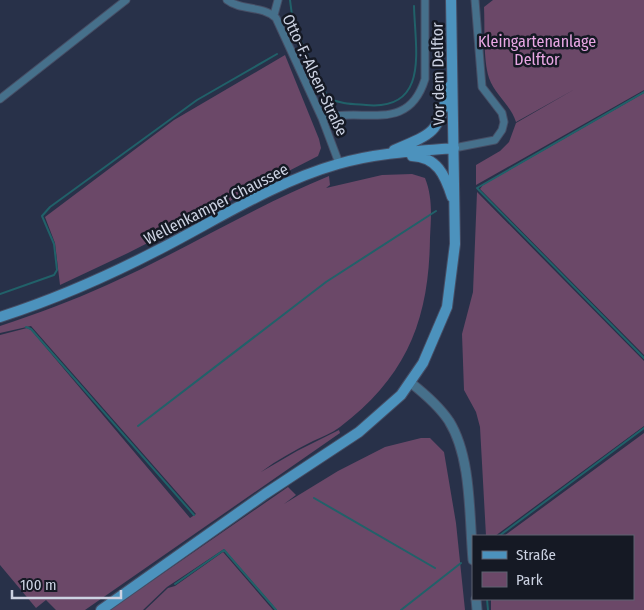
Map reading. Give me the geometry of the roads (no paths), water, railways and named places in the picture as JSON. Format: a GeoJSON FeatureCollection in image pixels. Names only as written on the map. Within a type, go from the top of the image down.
{"type":"FeatureCollection","features":[{"type":"Feature","properties":{"kind":"main road","name":"Vor dem Delftor"},"geometry":{"type":"LineString","coordinates":[[101,610],[265,494],[359,432],[383,413],[411,383],[436,336],[447,307],[455,244],[451,0]]}},
{"type":"Feature","properties":{"kind":"main road"},"geometry":{"type":"LineString","coordinates":[[384,154],[428,136],[439,122],[453,77]]}},
{"type":"Feature","properties":{"kind":"main road","name":"Wellenkamper Chaussee"},"geometry":{"type":"LineString","coordinates":[[0,317],[44,303],[84,286],[268,192],[339,163],[384,154],[454,148]]}},
{"type":"Feature","properties":{"kind":"main road"},"geometry":{"type":"LineString","coordinates":[[384,154],[422,156],[433,161],[446,177],[455,205]]}},
{"type":"Feature","properties":{"kind":"street"},"geometry":{"type":"LineString","coordinates":[[0,100],[126,0]]}},
{"type":"Feature","properties":{"kind":"street","name":"Otto-F.-Alsen-Straße"},"geometry":{"type":"LineString","coordinates":[[227,0],[238,6],[265,11],[274,15],[322,118],[339,163]]}},
{"type":"Feature","properties":{"kind":"street"},"geometry":{"type":"LineString","coordinates":[[274,15],[278,0]]}},
{"type":"Feature","properties":{"kind":"street"},"geometry":{"type":"LineString","coordinates":[[322,118],[336,114],[391,116],[411,105],[422,90],[426,78],[425,0]]}},
{"type":"Feature","properties":{"kind":"street"},"geometry":{"type":"LineString","coordinates":[[454,148],[495,140],[502,130],[504,122],[502,113],[482,86],[475,0]]}},
{"type":"Feature","properties":{"kind":"street"},"geometry":{"type":"LineString","coordinates":[[411,383],[438,406],[457,437],[465,467],[472,548]]}},
{"type":"Feature","properties":{"kind":"waterway"},"geometry":{"type":"LineString","coordinates":[[290,0],[293,23],[311,63]]}},
{"type":"Feature","properties":{"kind":"waterway"},"geometry":{"type":"LineString","coordinates":[[319,79],[328,98],[342,103],[386,104],[401,98],[410,88],[414,74],[416,58],[414,6]]}},
{"type":"Feature","properties":{"kind":"waterway"},"geometry":{"type":"LineString","coordinates":[[0,294],[54,275],[57,270],[54,244],[42,216],[50,207],[197,100],[277,54]]}},
{"type":"Feature","properties":{"kind":"waterway"},"geometry":{"type":"LineString","coordinates":[[644,92],[477,188],[644,358]]}},
{"type":"Feature","properties":{"kind":"waterway"},"geometry":{"type":"LineString","coordinates":[[138,426],[326,282],[436,211]]}},
{"type":"Feature","properties":{"kind":"waterway"},"geometry":{"type":"LineString","coordinates":[[26,327],[31,329],[194,515]]}},
{"type":"Feature","properties":{"kind":"waterway"},"geometry":{"type":"LineString","coordinates":[[500,535],[644,428]]}},
{"type":"Feature","properties":{"kind":"waterway"},"geometry":{"type":"LineString","coordinates":[[314,498],[435,568]]}},
{"type":"Feature","properties":{"kind":"waterway"},"geometry":{"type":"LineString","coordinates":[[175,584],[224,550],[276,610]]}},
{"type":"Feature","properties":{"kind":"waterway"},"geometry":{"type":"LineString","coordinates":[[401,610],[461,563]]}},
{"type":"Feature","properties":{"kind":"waterway"},"geometry":{"type":"LineString","coordinates":[[487,600],[488,610]]}},
{"type":"Feature","properties":{"kind":"park label","name":"Kleingartenanlage Delftor"},"geometry":{"type":"Point","coordinates":[537,50]}}]}
